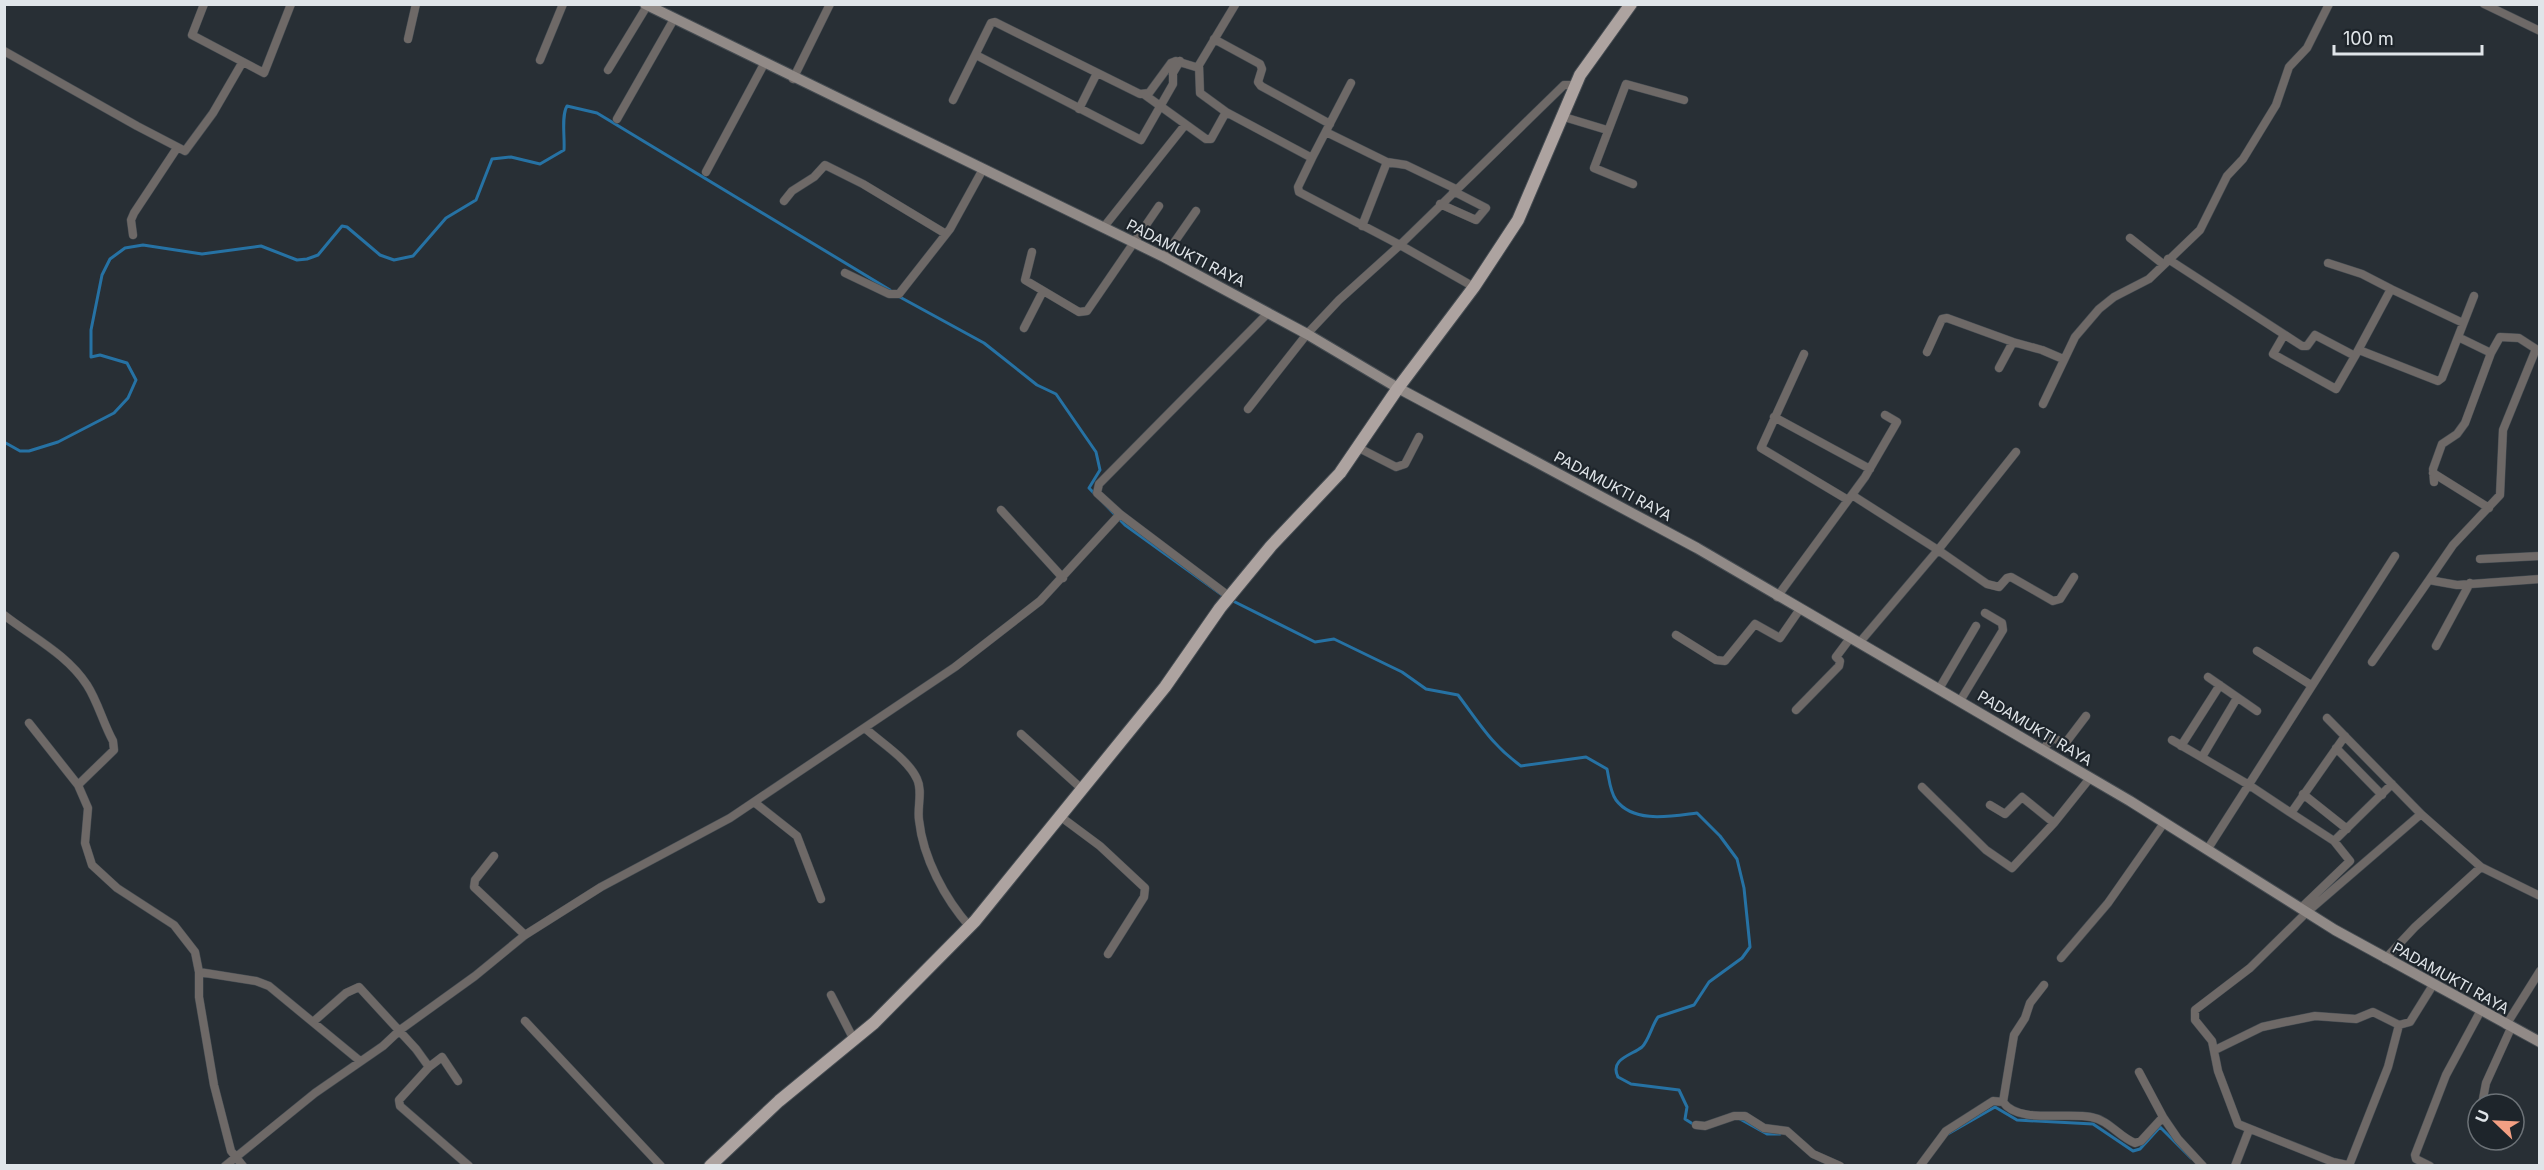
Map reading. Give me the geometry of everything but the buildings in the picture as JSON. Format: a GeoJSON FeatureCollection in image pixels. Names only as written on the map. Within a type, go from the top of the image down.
{"type":"FeatureCollection","features":[{"type":"Feature","properties":{"kind":"main road"},"geometry":{"type":"LineString","coordinates":[[710,1166],[779,1101],[874,1023],[969,927],[1165,687],[1270,546],[1340,473],[1398,388],[1474,287],[1518,220],[1564,117],[1580,75],[1631,4]]}},
{"type":"Feature","properties":{"kind":"street"},"geometry":{"type":"LineString","coordinates":[[204,4],[192,35],[263,72],[267,72],[291,4]]}},
{"type":"Feature","properties":{"kind":"street"},"geometry":{"type":"LineString","coordinates":[[408,39],[416,4]]}},
{"type":"Feature","properties":{"kind":"street"},"geometry":{"type":"LineString","coordinates":[[540,60],[563,4]]}},
{"type":"Feature","properties":{"kind":"street"},"geometry":{"type":"LineString","coordinates":[[617,119],[669,17],[671,4]]}},
{"type":"Feature","properties":{"kind":"street"},"geometry":{"type":"LineString","coordinates":[[793,79],[830,4]]}},
{"type":"Feature","properties":{"kind":"street"},"geometry":{"type":"LineString","coordinates":[[2043,404],[2075,337],[2105,303],[2139,286],[2200,230],[2227,176],[2243,159],[2280,97],[2289,68],[2307,48],[2329,4]]}},
{"type":"Feature","properties":{"kind":"street"},"geometry":{"type":"LineString","coordinates":[[2484,4],[2540,31]]}},
{"type":"Feature","properties":{"kind":"street"},"geometry":{"type":"LineString","coordinates":[[608,70],[646,5]]}},
{"type":"Feature","properties":{"kind":"street","name":"PADAMUKTI RAYA"},"geometry":{"type":"LineString","coordinates":[[646,5],[982,171],[1164,257],[1307,334],[1398,388],[1697,548],[1777,597],[1855,640],[2090,778],[2303,911],[2480,1012],[2540,1042]]}},
{"type":"Feature","properties":{"kind":"street"},"geometry":{"type":"LineString","coordinates":[[1234,5],[1198,68],[1200,93],[1226,112],[1312,158]]}},
{"type":"Feature","properties":{"kind":"street"},"geometry":{"type":"LineString","coordinates":[[952,100],[991,23],[995,22],[1145,95],[1206,139],[1211,139],[1226,112]]}},
{"type":"Feature","properties":{"kind":"street"},"geometry":{"type":"LineString","coordinates":[[1214,39],[1260,64],[1262,69],[1258,82],[1261,86],[1328,128],[1387,162],[1403,164],[1486,208],[1476,220],[1440,204]]}},
{"type":"Feature","properties":{"kind":"street"},"geometry":{"type":"LineString","coordinates":[[4,51],[185,151],[242,63]]}},
{"type":"Feature","properties":{"kind":"street"},"geometry":{"type":"LineString","coordinates":[[976,55],[1141,140],[1173,84],[1173,73],[1180,61]]}},
{"type":"Feature","properties":{"kind":"street"},"geometry":{"type":"LineString","coordinates":[[1145,95],[1171,63],[1180,61],[1198,68]]}},
{"type":"Feature","properties":{"kind":"street"},"geometry":{"type":"LineString","coordinates":[[706,172],[764,64]]}},
{"type":"Feature","properties":{"kind":"street"},"geometry":{"type":"LineString","coordinates":[[1079,109],[1097,73]]}},
{"type":"Feature","properties":{"kind":"street"},"geometry":{"type":"LineString","coordinates":[[1351,83],[1298,187],[1299,192],[1474,287]]}},
{"type":"Feature","properties":{"kind":"street"},"geometry":{"type":"LineString","coordinates":[[1633,184],[1594,168],[1627,83],[1684,100]]}},
{"type":"Feature","properties":{"kind":"street"},"geometry":{"type":"LineString","coordinates":[[1248,409],[1307,334],[1339,300],[1400,245],[1564,85],[1576,85]]}},
{"type":"Feature","properties":{"kind":"street"},"geometry":{"type":"LineString","coordinates":[[1564,117],[1607,130]]}},
{"type":"Feature","properties":{"kind":"street"},"geometry":{"type":"LineString","coordinates":[[1103,228],[1185,125]]}},
{"type":"Feature","properties":{"kind":"street"},"geometry":{"type":"LineString","coordinates":[[133,235],[131,220],[134,213],[177,148]]}},
{"type":"Feature","properties":{"kind":"street"},"geometry":{"type":"LineString","coordinates":[[1362,226],[1387,162]]}},
{"type":"Feature","properties":{"kind":"street"},"geometry":{"type":"LineString","coordinates":[[784,201],[792,191],[814,177],[825,165],[863,184],[946,234]]}},
{"type":"Feature","properties":{"kind":"street"},"geometry":{"type":"LineString","coordinates":[[845,273],[889,294],[899,294],[946,234],[982,171]]}},
{"type":"Feature","properties":{"kind":"street"},"geometry":{"type":"LineString","coordinates":[[1032,252],[1033,256],[1024,278],[1079,312],[1087,311],[1160,206]]}},
{"type":"Feature","properties":{"kind":"street"},"geometry":{"type":"LineString","coordinates":[[1164,257],[1196,211]]}},
{"type":"Feature","properties":{"kind":"street"},"geometry":{"type":"LineString","coordinates":[[2130,238],[2305,347],[2315,335],[2357,353],[2438,381],[2442,378],[2474,296]]}},
{"type":"Feature","properties":{"kind":"street"},"geometry":{"type":"LineString","coordinates":[[2328,263],[2362,274],[2463,323]]}},
{"type":"Feature","properties":{"kind":"street"},"geometry":{"type":"LineString","coordinates":[[2284,335],[2273,354],[2336,389],[2391,289]]}},
{"type":"Feature","properties":{"kind":"street"},"geometry":{"type":"LineString","coordinates":[[1024,328],[1043,291]]}},
{"type":"Feature","properties":{"kind":"street"},"geometry":{"type":"LineString","coordinates":[[1230,597],[1120,514],[1097,493],[1099,484],[1269,314]]}},
{"type":"Feature","properties":{"kind":"street"},"geometry":{"type":"LineString","coordinates":[[1927,352],[1942,319],[1947,318],[2063,359]]}},
{"type":"Feature","properties":{"kind":"street"},"geometry":{"type":"LineString","coordinates":[[2372,662],[2453,545],[2496,501],[2502,488],[2505,422],[2536,349],[2519,338],[2500,337],[2491,353],[2465,423],[2457,434],[2442,444],[2434,477],[2488,508]]}},
{"type":"Feature","properties":{"kind":"street"},"geometry":{"type":"LineString","coordinates":[[2458,338],[2491,353]]}},
{"type":"Feature","properties":{"kind":"street"},"geometry":{"type":"LineString","coordinates":[[1999,368],[2013,342]]}},
{"type":"Feature","properties":{"kind":"street"},"geometry":{"type":"LineString","coordinates":[[1804,354],[1761,450],[1850,497],[1938,550],[1987,584],[1999,587],[2011,577],[2053,601],[2060,599],[2074,577]]}},
{"type":"Feature","properties":{"kind":"street"},"geometry":{"type":"LineString","coordinates":[[1777,597],[1870,468],[1897,422],[1886,415]]}},
{"type":"Feature","properties":{"kind":"street"},"geometry":{"type":"LineString","coordinates":[[1774,417],[1870,468]]}},
{"type":"Feature","properties":{"kind":"street"},"geometry":{"type":"LineString","coordinates":[[1357,447],[1396,467],[1405,464],[1419,437]]}},
{"type":"Feature","properties":{"kind":"street"},"geometry":{"type":"LineString","coordinates":[[1796,710],[1839,666],[1840,662],[1836,657],[1855,640],[1938,550],[2016,452]]}},
{"type":"Feature","properties":{"kind":"street"},"geometry":{"type":"LineString","coordinates":[[1001,510],[1063,578]]}},
{"type":"Feature","properties":{"kind":"street"},"geometry":{"type":"LineString","coordinates":[[225,1166],[315,1093],[383,1046],[400,1030],[525,935],[601,887],[667,854],[754,802],[955,667],[1040,601],[1120,514]]}},
{"type":"Feature","properties":{"kind":"street"},"geometry":{"type":"LineString","coordinates":[[2207,850],[2395,556]]}},
{"type":"Feature","properties":{"kind":"street"},"geometry":{"type":"LineString","coordinates":[[2480,559],[2540,556]]}},
{"type":"Feature","properties":{"kind":"street"},"geometry":{"type":"LineString","coordinates":[[2429,580],[2457,585],[2540,579]]}},
{"type":"Feature","properties":{"kind":"street"},"geometry":{"type":"LineString","coordinates":[[2436,645],[2470,583]]}},
{"type":"Feature","properties":{"kind":"street"},"geometry":{"type":"LineString","coordinates":[[1676,634],[1716,660],[1725,661],[1755,624],[1780,638],[1800,609]]}},
{"type":"Feature","properties":{"kind":"street"},"geometry":{"type":"LineString","coordinates":[[1960,701],[2003,630],[2002,623],[1985,613]]}},
{"type":"Feature","properties":{"kind":"street"},"geometry":{"type":"LineString","coordinates":[[4,615],[47,646],[76,672],[86,684],[113,741],[114,750],[110,757],[78,785]]}},
{"type":"Feature","properties":{"kind":"street"},"geometry":{"type":"LineString","coordinates":[[1939,689],[1976,626]]}},
{"type":"Feature","properties":{"kind":"street"},"geometry":{"type":"LineString","coordinates":[[2257,651],[2312,685]]}},
{"type":"Feature","properties":{"kind":"street"},"geometry":{"type":"LineString","coordinates":[[2208,677],[2257,711]]}},
{"type":"Feature","properties":{"kind":"street"},"geometry":{"type":"LineString","coordinates":[[2181,746],[2220,685]]}},
{"type":"Feature","properties":{"kind":"street"},"geometry":{"type":"LineString","coordinates":[[2202,757],[2237,698]]}},
{"type":"Feature","properties":{"kind":"street"},"geometry":{"type":"LineString","coordinates":[[2042,750],[2053,738],[2062,742],[2067,741],[2086,716]]}},
{"type":"Feature","properties":{"kind":"street"},"geometry":{"type":"LineString","coordinates":[[2327,718],[2421,814],[2481,867],[2540,896]]}},
{"type":"Feature","properties":{"kind":"street"},"geometry":{"type":"LineString","coordinates":[[29,723],[53,757],[78,785],[88,808],[86,843],[92,865],[117,888],[174,925],[195,952],[199,972],[199,997],[214,1084],[231,1151],[243,1166]]}},
{"type":"Feature","properties":{"kind":"street"},"geometry":{"type":"LineString","coordinates":[[865,728],[911,769],[918,781],[919,820],[924,843],[950,903],[969,927]]}},
{"type":"Feature","properties":{"kind":"street"},"geometry":{"type":"LineString","coordinates":[[1021,734],[1083,790]]}},
{"type":"Feature","properties":{"kind":"street"},"geometry":{"type":"LineString","coordinates":[[2291,813],[2345,736]]}},
{"type":"Feature","properties":{"kind":"street"},"geometry":{"type":"LineString","coordinates":[[2172,740],[2249,784],[2334,841],[2349,856],[2350,862],[2250,968],[2195,1010],[2195,1020],[2212,1041],[2218,1071],[2235,1119],[2249,1130],[2333,1162],[2347,1165],[2350,1163],[2388,1067],[2398,1025]]}},
{"type":"Feature","properties":{"kind":"street"},"geometry":{"type":"LineString","coordinates":[[2336,748],[2382,795]]}},
{"type":"Feature","properties":{"kind":"street"},"geometry":{"type":"LineString","coordinates":[[1922,787],[1986,850],[2010,868],[2014,867],[2054,823],[2090,778]]}},
{"type":"Feature","properties":{"kind":"street"},"geometry":{"type":"LineString","coordinates":[[2334,841],[2392,784]]}},
{"type":"Feature","properties":{"kind":"street"},"geometry":{"type":"LineString","coordinates":[[2303,794],[2347,829]]}},
{"type":"Feature","properties":{"kind":"street"},"geometry":{"type":"LineString","coordinates":[[1990,805],[2004,814],[2022,797],[2054,823]]}},
{"type":"Feature","properties":{"kind":"street"},"geometry":{"type":"LineString","coordinates":[[754,802],[797,836],[821,899]]}},
{"type":"Feature","properties":{"kind":"street"},"geometry":{"type":"LineString","coordinates":[[2303,911],[2421,814]]}},
{"type":"Feature","properties":{"kind":"street"},"geometry":{"type":"LineString","coordinates":[[1061,817],[1101,846],[1145,888],[1144,897],[1108,954]]}},
{"type":"Feature","properties":{"kind":"street"},"geometry":{"type":"LineString","coordinates":[[2061,958],[2108,903],[2164,823]]}},
{"type":"Feature","properties":{"kind":"street"},"geometry":{"type":"LineString","coordinates":[[494,856],[475,880],[474,888],[525,935]]}},
{"type":"Feature","properties":{"kind":"street"},"geometry":{"type":"LineString","coordinates":[[2385,959],[2415,927],[2481,867]]}},
{"type":"Feature","properties":{"kind":"street"},"geometry":{"type":"LineString","coordinates":[[2484,1092],[2509,1026],[2540,971]]}},
{"type":"Feature","properties":{"kind":"street"},"geometry":{"type":"LineString","coordinates":[[199,972],[256,981],[269,986],[360,1061]]}},
{"type":"Feature","properties":{"kind":"street"},"geometry":{"type":"LineString","coordinates":[[2044,985],[2030,1003],[2025,1018],[2013,1035],[2003,1102],[2009,1110],[2018,1114],[2091,1117],[2135,1143],[2141,1141],[2163,1117]]}},
{"type":"Feature","properties":{"kind":"street"},"geometry":{"type":"LineString","coordinates":[[2215,1050],[2262,1027],[2315,1016],[2355,1019],[2373,1012],[2398,1025],[2410,1022],[2433,985]]}},
{"type":"Feature","properties":{"kind":"street"},"geometry":{"type":"LineString","coordinates":[[312,1022],[346,993],[357,987],[372,997],[429,1067]]}},
{"type":"Feature","properties":{"kind":"street"},"geometry":{"type":"LineString","coordinates":[[831,995],[854,1040]]}},
{"type":"Feature","properties":{"kind":"street"},"geometry":{"type":"LineString","coordinates":[[2430,1166],[2416,1159],[2415,1155],[2446,1075],[2480,1012]]}},
{"type":"Feature","properties":{"kind":"street"},"geometry":{"type":"LineString","coordinates":[[525,1021],[661,1166]]}},
{"type":"Feature","properties":{"kind":"street"},"geometry":{"type":"LineString","coordinates":[[458,1081],[442,1057],[429,1067],[399,1100],[400,1106],[469,1166]]}},
{"type":"Feature","properties":{"kind":"street"},"geometry":{"type":"LineString","coordinates":[[2139,1072],[2163,1117],[2178,1139],[2203,1166]]}},
{"type":"Feature","properties":{"kind":"street"},"geometry":{"type":"LineString","coordinates":[[1920,1166],[1946,1131],[1993,1101],[2003,1102]]}},
{"type":"Feature","properties":{"kind":"street"},"geometry":{"type":"LineString","coordinates":[[1696,1125],[1705,1126],[1734,1116],[1744,1116],[1764,1128],[1786,1131],[1813,1154],[1840,1166]]}},
{"type":"Feature","properties":{"kind":"street"},"geometry":{"type":"LineString","coordinates":[[2235,1166],[2249,1130]]}},
{"type":"Feature","properties":{"kind":"waterway"},"geometry":{"type":"LineString","coordinates":[[4,442],[20,451],[29,451],[58,442],[114,413],[128,398],[136,380],[127,363],[100,355],[91,357],[91,330],[102,275],[110,259],[125,248],[143,245],[202,254],[261,246],[297,260],[307,259],[318,255],[342,226],[347,227],[380,255],[394,260],[413,256],[446,218],[476,200],[492,159],[511,157],[540,164],[564,150],[564,121],[567,106],[597,113],[890,290]]}},
{"type":"Feature","properties":{"kind":"waterway"},"geometry":{"type":"LineString","coordinates":[[898,296],[984,343],[1037,385],[1056,394],[1096,452],[1100,470],[1089,488],[1125,525],[1225,597]]}},
{"type":"Feature","properties":{"kind":"waterway"},"geometry":{"type":"LineString","coordinates":[[1231,600],[1315,642],[1334,639],[1402,672],[1426,689],[1458,695],[1494,742],[1521,766],[1586,757],[1607,769],[1612,793],[1624,808],[1633,813],[1654,817],[1697,813],[1720,836],[1737,859],[1744,888],[1750,947],[1742,958],[1709,982],[1694,1005],[1658,1017],[1642,1047],[1623,1058],[1616,1071],[1618,1077],[1631,1084],[1679,1090],[1687,1107],[1685,1119],[1696,1126]]}},
{"type":"Feature","properties":{"kind":"waterway"},"geometry":{"type":"LineString","coordinates":[[1946,1135],[1995,1107],[2017,1120],[2093,1124],[2133,1151],[2140,1149],[2160,1127],[2191,1158]]}},
{"type":"Feature","properties":{"kind":"waterway"},"geometry":{"type":"LineString","coordinates":[[1740,1119],[1767,1134],[1780,1134]]}}]}
